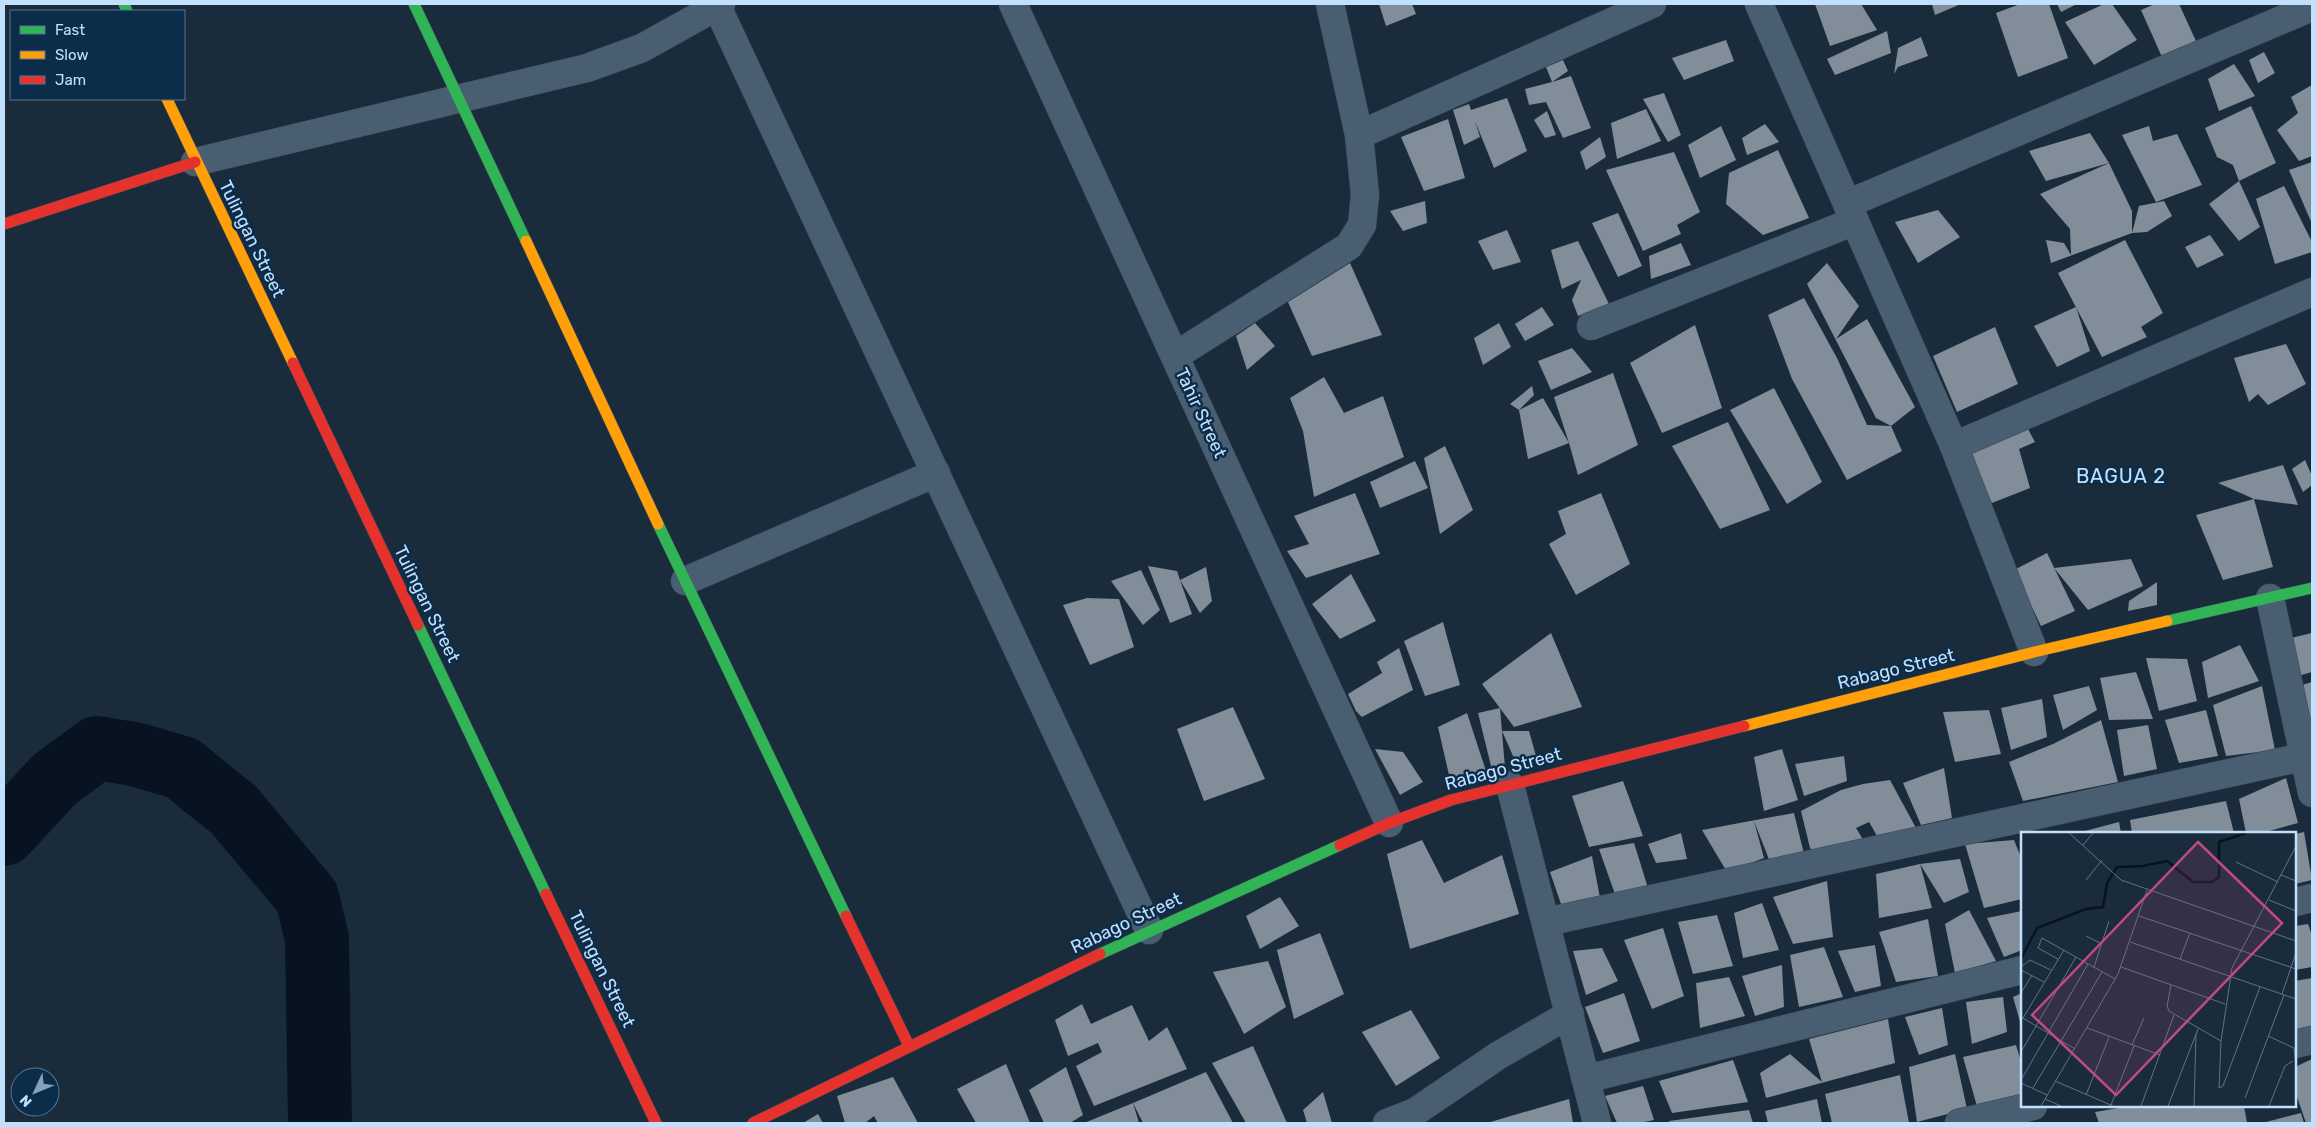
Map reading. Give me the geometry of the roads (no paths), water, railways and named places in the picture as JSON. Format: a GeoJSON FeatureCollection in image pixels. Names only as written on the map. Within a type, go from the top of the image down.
{"type":"FeatureCollection","features":[{"type":"Feature","properties":{"kind":"street"},"geometry":{"type":"LineString","coordinates":[[414,4],[685,581],[910,1046]]}},
{"type":"Feature","properties":{"kind":"street"},"geometry":{"type":"LineString","coordinates":[[4,224],[195,162],[587,68],[642,48],[718,4],[1149,930]]}},
{"type":"Feature","properties":{"kind":"street","name":"Tahir Street"},"geometry":{"type":"LineString","coordinates":[[1013,4],[1389,823]]}},
{"type":"Feature","properties":{"kind":"street"},"geometry":{"type":"LineString","coordinates":[[1175,356],[1349,246],[1362,225],[1365,194],[1359,135],[1330,4]]}},
{"type":"Feature","properties":{"kind":"street"},"geometry":{"type":"LineString","coordinates":[[1359,135],[1652,4]]}},
{"type":"Feature","properties":{"kind":"street"},"geometry":{"type":"LineString","coordinates":[[1759,4],[1954,446],[2034,652]]}},
{"type":"Feature","properties":{"kind":"street"},"geometry":{"type":"LineString","coordinates":[[1591,326],[1851,213],[2312,7]]}},
{"type":"Feature","properties":{"kind":"street","name":"Tulingan Street"},"geometry":{"type":"LineString","coordinates":[[167,100],[195,162],[656,1123]]}},
{"type":"Feature","properties":{"kind":"street"},"geometry":{"type":"LineString","coordinates":[[1954,446],[2312,292]]}},
{"type":"Feature","properties":{"kind":"street"},"geometry":{"type":"LineString","coordinates":[[685,581],[936,473]]}},
{"type":"Feature","properties":{"kind":"street","name":"Rabago Street"},"geometry":{"type":"LineString","coordinates":[[753,1123],[1149,930],[1389,823],[1451,800],[2034,652],[2312,588]]}},
{"type":"Feature","properties":{"kind":"street"},"geometry":{"type":"LineString","coordinates":[[2270,598],[2308,756],[2312,793]]}},
{"type":"Feature","properties":{"kind":"street"},"geometry":{"type":"LineString","coordinates":[[1546,922],[2308,756]]}},
{"type":"Feature","properties":{"kind":"street"},"geometry":{"type":"LineString","coordinates":[[1510,785],[1597,1123]]}},
{"type":"Feature","properties":{"kind":"street"},"geometry":{"type":"LineString","coordinates":[[2296,902],[2312,898]]}},
{"type":"Feature","properties":{"kind":"street"},"geometry":{"type":"LineString","coordinates":[[1586,1079],[2021,970]]}},
{"type":"Feature","properties":{"kind":"street"},"geometry":{"type":"LineString","coordinates":[[1386,1123],[1415,1112],[1499,1055],[1570,1014]]}},
{"type":"Feature","properties":{"kind":"street"},"geometry":{"type":"LineString","coordinates":[[2296,1044],[2312,1040]]}},
{"type":"Feature","properties":{"kind":"street"},"geometry":{"type":"LineString","coordinates":[[1959,1123],[2030,1107]]}},
{"type":"Feature","properties":{"kind":"waterway"},"geometry":{"type":"LineString","coordinates":[[4,834],[55,779],[97,748],[134,754],[182,768],[234,810],[307,897],[317,939],[320,1123]]}},
{"type":"Feature","properties":{"kind":"district","name":"BAGUA 2"},"geometry":{"type":"Point","coordinates":[2121,476]}}]}
